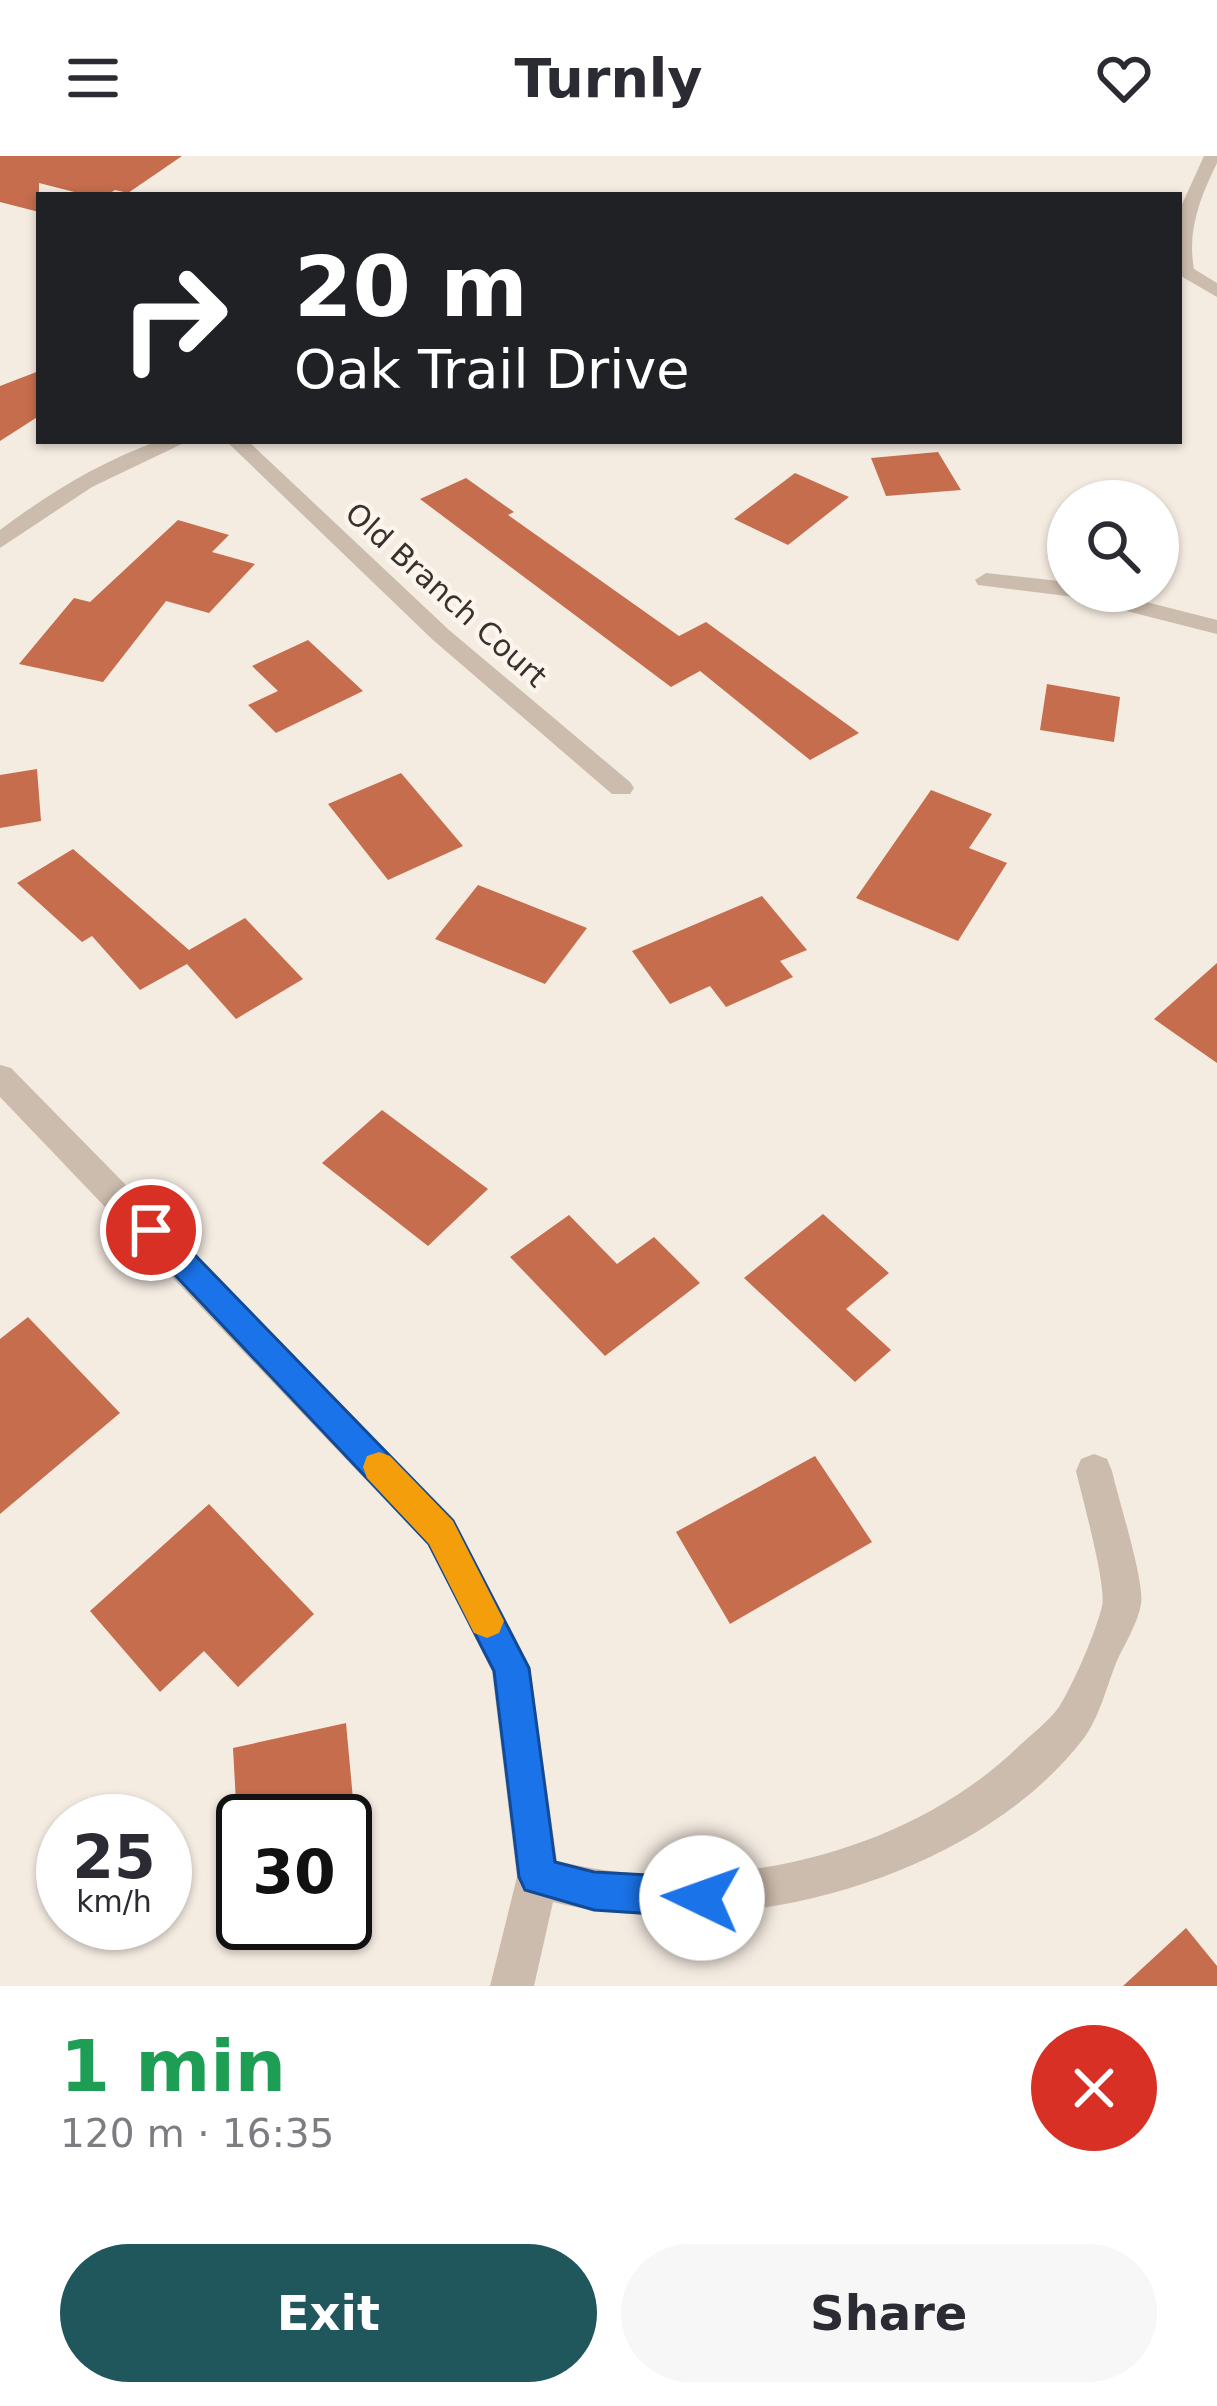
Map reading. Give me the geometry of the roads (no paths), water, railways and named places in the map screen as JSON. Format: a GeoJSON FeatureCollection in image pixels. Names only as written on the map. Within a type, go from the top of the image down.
{"type":"FeatureCollection","features":[{"type":"Feature","properties":{"kind":"street"},"geometry":{"type":"LineString","coordinates":[[1182,231],[1187,207],[1212,156]]}},
{"type":"Feature","properties":{"kind":"street"},"geometry":{"type":"LineString","coordinates":[[1182,272],[1217,291]]}},
{"type":"Feature","properties":{"kind":"street"},"geometry":{"type":"LineString","coordinates":[[0,541],[59,496],[117,461],[169,444]]}},
{"type":"Feature","properties":{"kind":"street","name":"Old Branch Court"},"geometry":{"type":"LineString","coordinates":[[239,444],[442,635],[621,788]]}},
{"type":"Feature","properties":{"kind":"street"},"geometry":{"type":"LineString","coordinates":[[986,580],[1047,587]]}},
{"type":"Feature","properties":{"kind":"street"},"geometry":{"type":"LineString","coordinates":[[1158,612],[1217,627]]}},
{"type":"Feature","properties":{"kind":"street"},"geometry":{"type":"LineString","coordinates":[[0,1077],[441,1532],[511,1668],[538,1877],[512,1986]]}},
{"type":"Feature","properties":{"kind":"street"},"geometry":{"type":"LineString","coordinates":[[538,1877],[594,1891],[702,1898],[794,1881],[921,1841],[1008,1785],[1072,1722],[1123,1602],[1094,1471]]}}]}
